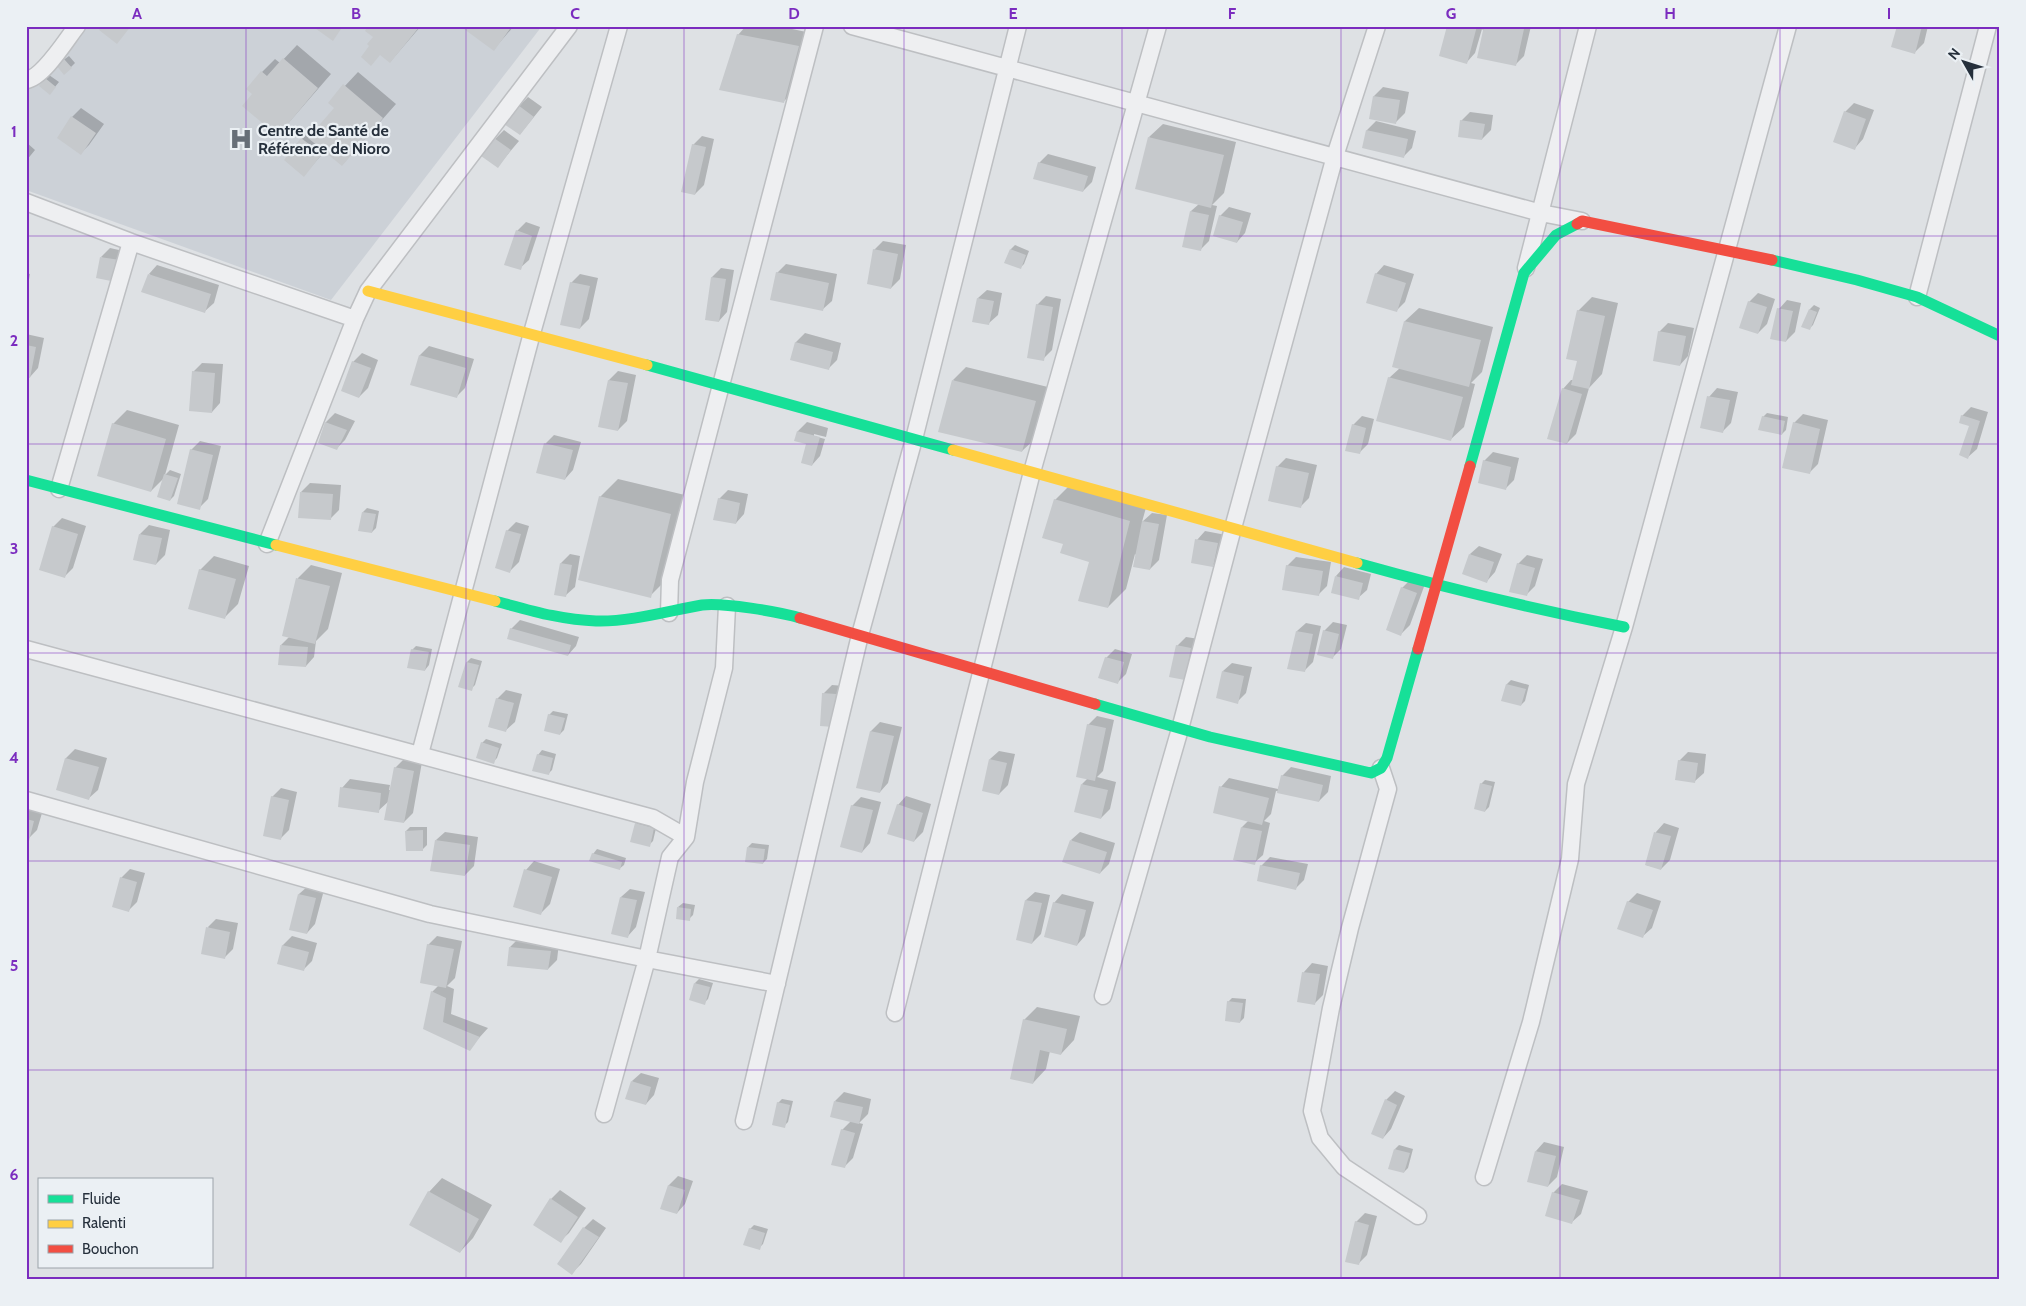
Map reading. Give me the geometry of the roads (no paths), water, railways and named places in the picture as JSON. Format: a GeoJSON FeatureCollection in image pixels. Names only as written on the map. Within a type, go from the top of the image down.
{"type":"FeatureCollection","features":[{"type":"Feature","properties":{"kind":"street"},"geometry":{"type":"LineString","coordinates":[[26,80],[44,69],[77,26]]}},
{"type":"Feature","properties":{"kind":"street"},"geometry":{"type":"LineString","coordinates":[[267,544],[355,319],[368,291],[569,26]]}},
{"type":"Feature","properties":{"kind":"street"},"geometry":{"type":"LineString","coordinates":[[420,754],[532,334],[620,26]]}},
{"type":"Feature","properties":{"kind":"street"},"geometry":{"type":"LineString","coordinates":[[669,613],[670,580],[815,26]]}},
{"type":"Feature","properties":{"kind":"street"},"geometry":{"type":"LineString","coordinates":[[852,26],[1541,213],[1728,250],[1857,280],[1917,297],[2000,336]]}},
{"type":"Feature","properties":{"kind":"street"},"geometry":{"type":"LineString","coordinates":[[744,1122],[860,635],[914,439],[1018,26]]}},
{"type":"Feature","properties":{"kind":"street"},"geometry":{"type":"LineString","coordinates":[[895,1013],[1032,472],[1138,103],[1158,26]]}},
{"type":"Feature","properties":{"kind":"street"},"geometry":{"type":"LineString","coordinates":[[1103,996],[1180,728],[1335,156],[1377,26]]}},
{"type":"Feature","properties":{"kind":"street"},"geometry":{"type":"LineString","coordinates":[[26,480],[267,544],[559,618],[598,621],[669,613],[704,605],[727,606],[794,616],[1210,737],[1371,773],[1381,768],[1387,758],[1541,213],[1588,26]]}},
{"type":"Feature","properties":{"kind":"street"},"geometry":{"type":"LineString","coordinates":[[1484,1178],[1531,1022],[1570,859],[1576,784],[1624,627],[1788,26]]}},
{"type":"Feature","properties":{"kind":"street"},"geometry":{"type":"LineString","coordinates":[[1917,297],[1988,26]]}},
{"type":"Feature","properties":{"kind":"street"},"geometry":{"type":"LineString","coordinates":[[26,202],[131,242],[355,319]]}},
{"type":"Feature","properties":{"kind":"street"},"geometry":{"type":"LineString","coordinates":[[1524,274],[1556,236],[1582,221]]}},
{"type":"Feature","properties":{"kind":"street"},"geometry":{"type":"LineString","coordinates":[[59,489],[131,242]]}},
{"type":"Feature","properties":{"kind":"street"},"geometry":{"type":"LineString","coordinates":[[368,291],[721,385],[1435,585],[1534,610],[1624,627]]}},
{"type":"Feature","properties":{"kind":"street"},"geometry":{"type":"LineString","coordinates":[[604,1114],[647,959],[670,857],[686,837],[695,782],[724,668],[727,606]]}},
{"type":"Feature","properties":{"kind":"street"},"geometry":{"type":"LineString","coordinates":[[26,649],[653,818],[686,837]]}},
{"type":"Feature","properties":{"kind":"street"},"geometry":{"type":"LineString","coordinates":[[1381,768],[1388,789],[1343,954],[1312,1111],[1320,1138],[1344,1167],[1418,1216]]}},
{"type":"Feature","properties":{"kind":"street"},"geometry":{"type":"LineString","coordinates":[[26,800],[430,914],[777,984]]}},
{"type":"Feature","properties":{"kind":"place","name":"Centre de Santé de Référence de Nioro"},"geometry":{"type":"Point","coordinates":[241,139]}}]}
